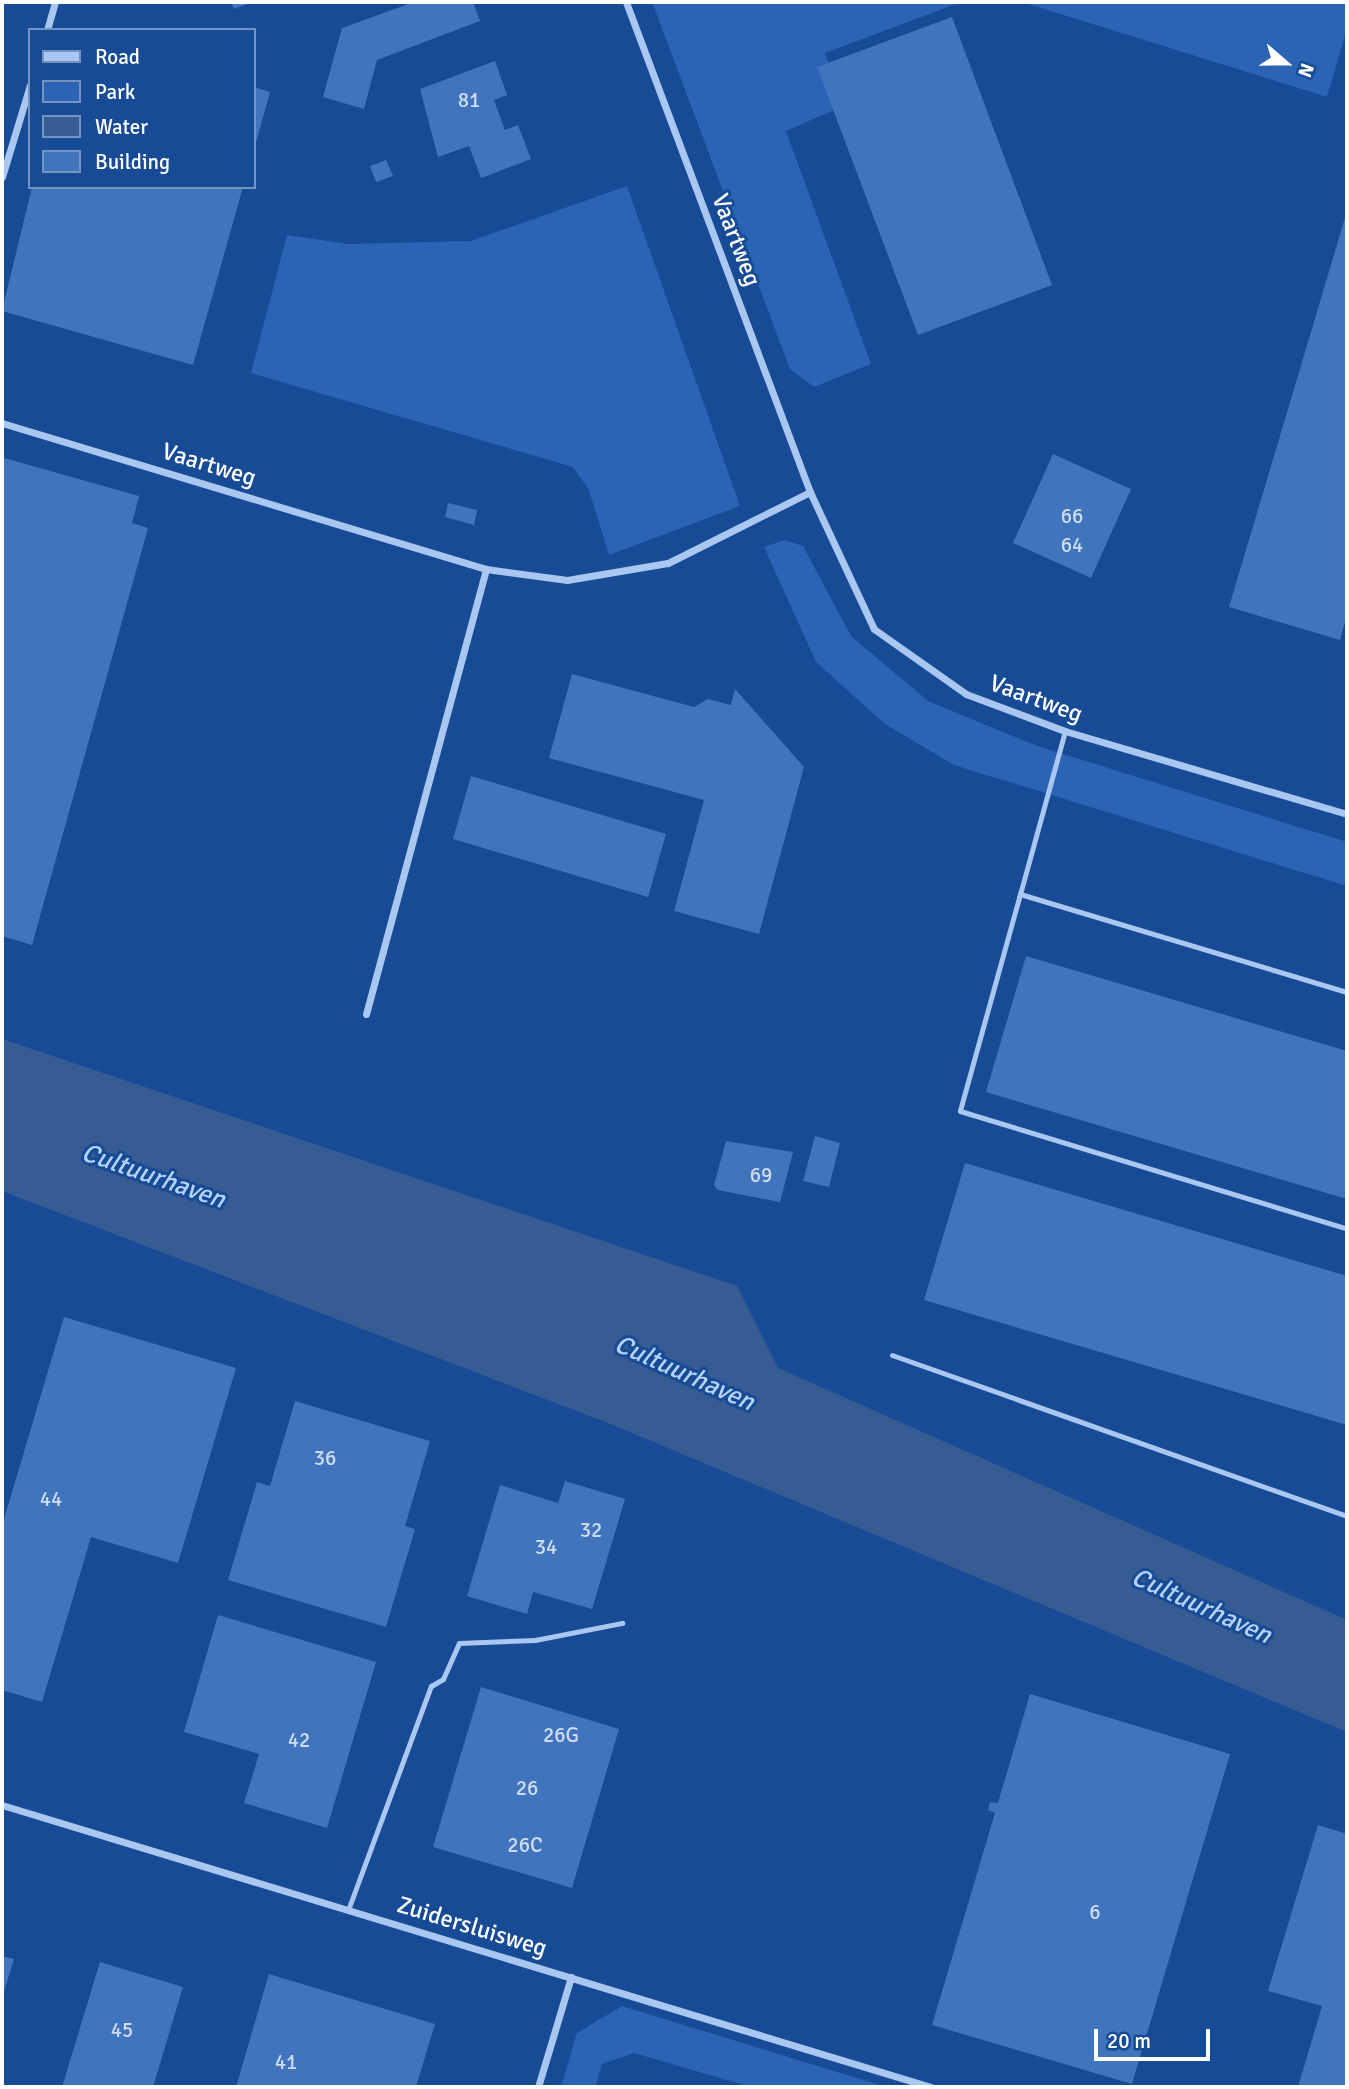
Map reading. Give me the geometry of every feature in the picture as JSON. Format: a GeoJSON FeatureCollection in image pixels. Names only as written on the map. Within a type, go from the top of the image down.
{"type":"FeatureCollection","features":[{"type":"Feature","properties":{"kind":"street"},"geometry":{"type":"LineString","coordinates":[[48,28],[55,2]]}},
{"type":"Feature","properties":{"kind":"street","name":"Vaartweg"},"geometry":{"type":"LineString","coordinates":[[626,2],[810,492],[874,629],[966,694],[1065,731],[1347,814]]}},
{"type":"Feature","properties":{"kind":"street"},"geometry":{"type":"LineString","coordinates":[[2,177],[28,92]]}},
{"type":"Feature","properties":{"kind":"street","name":"Vaartweg"},"geometry":{"type":"LineString","coordinates":[[2,423],[486,569],[567,580],[668,563],[810,492]]}},
{"type":"Feature","properties":{"kind":"street"},"geometry":{"type":"LineString","coordinates":[[366,1014],[486,569]]}},
{"type":"Feature","properties":{"kind":"street","name":"Zuidersluisweg"},"geometry":{"type":"LineString","coordinates":[[2,1805],[931,2087]]}},
{"type":"Feature","properties":{"kind":"street"},"geometry":{"type":"LineString","coordinates":[[538,2087],[571,1977]]}},
{"type":"Feature","properties":{"kind":"lane"},"geometry":{"type":"LineString","coordinates":[[1065,731],[960,1111],[1344,1228]]}},
{"type":"Feature","properties":{"kind":"lane"},"geometry":{"type":"LineString","coordinates":[[1020,894],[1347,992]]}},
{"type":"Feature","properties":{"kind":"lane"},"geometry":{"type":"LineString","coordinates":[[892,1355],[1347,1516]]}},
{"type":"Feature","properties":{"kind":"lane"},"geometry":{"type":"LineString","coordinates":[[348,1910],[431,1686],[443,1678],[458,1643],[535,1640],[622,1623]]}},
{"type":"Feature","properties":{"kind":"green space"},"geometry":{"type":"Polygon","coordinates":[[[652,2],[961,2],[825,53],[843,106],[786,131],[871,364],[814,387],[790,369],[652,2]]]}},
{"type":"Feature","properties":{"kind":"green space"},"geometry":{"type":"Polygon","coordinates":[[[1022,2],[1347,2],[1347,29],[1327,97],[1022,2]]]}},
{"type":"Feature","properties":{"kind":"green space"},"geometry":{"type":"Polygon","coordinates":[[[627,186],[740,506],[609,555],[589,490],[573,467],[251,373],[287,235],[348,244],[471,241],[627,186]]]}},
{"type":"Feature","properties":{"kind":"green space"},"geometry":{"type":"Polygon","coordinates":[[[785,540],[803,546],[851,636],[928,701],[1037,746],[1347,842],[1347,886],[954,765],[885,724],[816,662],[764,547],[785,540]]]}},
{"type":"Feature","properties":{"kind":"green space"},"geometry":{"type":"Polygon","coordinates":[[[622,2006],[886,2087],[751,2087],[634,2053],[602,2064],[595,2087],[561,2087],[577,2033],[622,2006]]]}},
{"type":"Feature","properties":{"kind":"water","name":"Cultuurhaven"},"geometry":{"type":"Polygon","coordinates":[[[2,1039],[737,1286],[778,1368],[1347,1620],[1347,1732],[613,1425],[2,1191],[2,1039]]]}},
{"type":"Feature","properties":{"kind":"building"},"geometry":{"type":"Polygon","coordinates":[[[231,2],[252,2],[234,9],[231,2]]]}},
{"type":"Feature","properties":{"kind":"building"},"geometry":{"type":"Polygon","coordinates":[[[414,2],[473,2],[480,21],[377,60],[364,109],[323,97],[342,28],[414,2]]]}},
{"type":"Feature","properties":{"kind":"building"},"geometry":{"type":"Polygon","coordinates":[[[952,17],[1052,285],[918,335],[817,67],[952,17]]]}},
{"type":"Feature","properties":{"kind":"building"},"geometry":{"type":"Polygon","coordinates":[[[495,61],[507,95],[494,100],[505,130],[518,125],[531,159],[481,178],[469,146],[438,157],[420,89],[495,61]]]}},
{"type":"Feature","properties":{"kind":"building"},"geometry":{"type":"Polygon","coordinates":[[[256,88],[270,92],[256,142],[256,88]]]}},
{"type":"Feature","properties":{"kind":"building"},"geometry":{"type":"Polygon","coordinates":[[[386,160],[393,176],[376,182],[370,166],[386,160]]]}},
{"type":"Feature","properties":{"kind":"building"},"geometry":{"type":"Polygon","coordinates":[[[32,189],[242,189],[193,365],[2,311],[32,189]]]}},
{"type":"Feature","properties":{"kind":"building"},"geometry":{"type":"Polygon","coordinates":[[[1347,211],[1347,614],[1340,640],[1229,607],[1347,211]]]}},
{"type":"Feature","properties":{"kind":"building"},"geometry":{"type":"Polygon","coordinates":[[[1053,454],[1131,489],[1091,578],[1013,543],[1053,454]]]}},
{"type":"Feature","properties":{"kind":"building"},"geometry":{"type":"Polygon","coordinates":[[[4,458],[139,496],[132,523],[148,528],[32,945],[2,936],[4,458]]]}},
{"type":"Feature","properties":{"kind":"building"},"geometry":{"type":"Polygon","coordinates":[[[448,503],[477,510],[474,525],[445,517],[448,503]]]}},
{"type":"Feature","properties":{"kind":"building"},"geometry":{"type":"Polygon","coordinates":[[[572,674],[694,707],[708,699],[731,705],[735,689],[804,767],[759,934],[674,911],[704,800],[549,758],[572,674]]]}},
{"type":"Feature","properties":{"kind":"building"},"geometry":{"type":"Polygon","coordinates":[[[471,776],[666,834],[648,897],[453,839],[471,776]]]}},
{"type":"Feature","properties":{"kind":"building"},"geometry":{"type":"Polygon","coordinates":[[[1026,956],[1347,1051],[1347,1199],[986,1092],[1026,956]]]}},
{"type":"Feature","properties":{"kind":"building"},"geometry":{"type":"Polygon","coordinates":[[[815,1136],[840,1143],[829,1187],[803,1181],[815,1136]]]}},
{"type":"Feature","properties":{"kind":"building"},"geometry":{"type":"Polygon","coordinates":[[[726,1141],[793,1152],[780,1202],[718,1190],[714,1185],[726,1141]]]}},
{"type":"Feature","properties":{"kind":"building"},"geometry":{"type":"Polygon","coordinates":[[[965,1163],[1347,1276],[1347,1425],[924,1300],[965,1163]]]}},
{"type":"Feature","properties":{"kind":"building"},"geometry":{"type":"Polygon","coordinates":[[[64,1317],[236,1368],[178,1563],[91,1537],[42,1702],[2,1690],[2,1526],[64,1317]]]}},
{"type":"Feature","properties":{"kind":"building"},"geometry":{"type":"Polygon","coordinates":[[[295,1401],[430,1441],[405,1526],[415,1529],[386,1627],[228,1580],[257,1482],[270,1486],[295,1401]]]}},
{"type":"Feature","properties":{"kind":"building"},"geometry":{"type":"Polygon","coordinates":[[[565,1481],[625,1499],[592,1609],[533,1592],[527,1614],[467,1596],[500,1485],[558,1503],[565,1481]]]}},
{"type":"Feature","properties":{"kind":"building"},"geometry":{"type":"Polygon","coordinates":[[[218,1615],[376,1662],[327,1828],[244,1803],[259,1754],[184,1732],[218,1615]]]}},
{"type":"Feature","properties":{"kind":"building"},"geometry":{"type":"Polygon","coordinates":[[[481,1687],[619,1729],[572,1888],[433,1847],[481,1687]]]}},
{"type":"Feature","properties":{"kind":"building"},"geometry":{"type":"Polygon","coordinates":[[[1030,1694],[1230,1754],[1132,2084],[932,2025],[995,1813],[988,1810],[990,1802],[998,1803],[1030,1694]]]}},
{"type":"Feature","properties":{"kind":"building"},"geometry":{"type":"Polygon","coordinates":[[[1318,1825],[1347,1834],[1347,2087],[1298,2087],[1322,2006],[1268,1991],[1318,1825]]]}},
{"type":"Feature","properties":{"kind":"building"},"geometry":{"type":"Polygon","coordinates":[[[2,1956],[14,1959],[2,1998],[2,1956]]]}},
{"type":"Feature","properties":{"kind":"building"},"geometry":{"type":"Polygon","coordinates":[[[100,1962],[183,1987],[153,2087],[62,2087],[100,1962]]]}},
{"type":"Feature","properties":{"kind":"building"},"geometry":{"type":"Polygon","coordinates":[[[269,1974],[435,2024],[416,2087],[236,2087],[269,1974]]]}}]}
